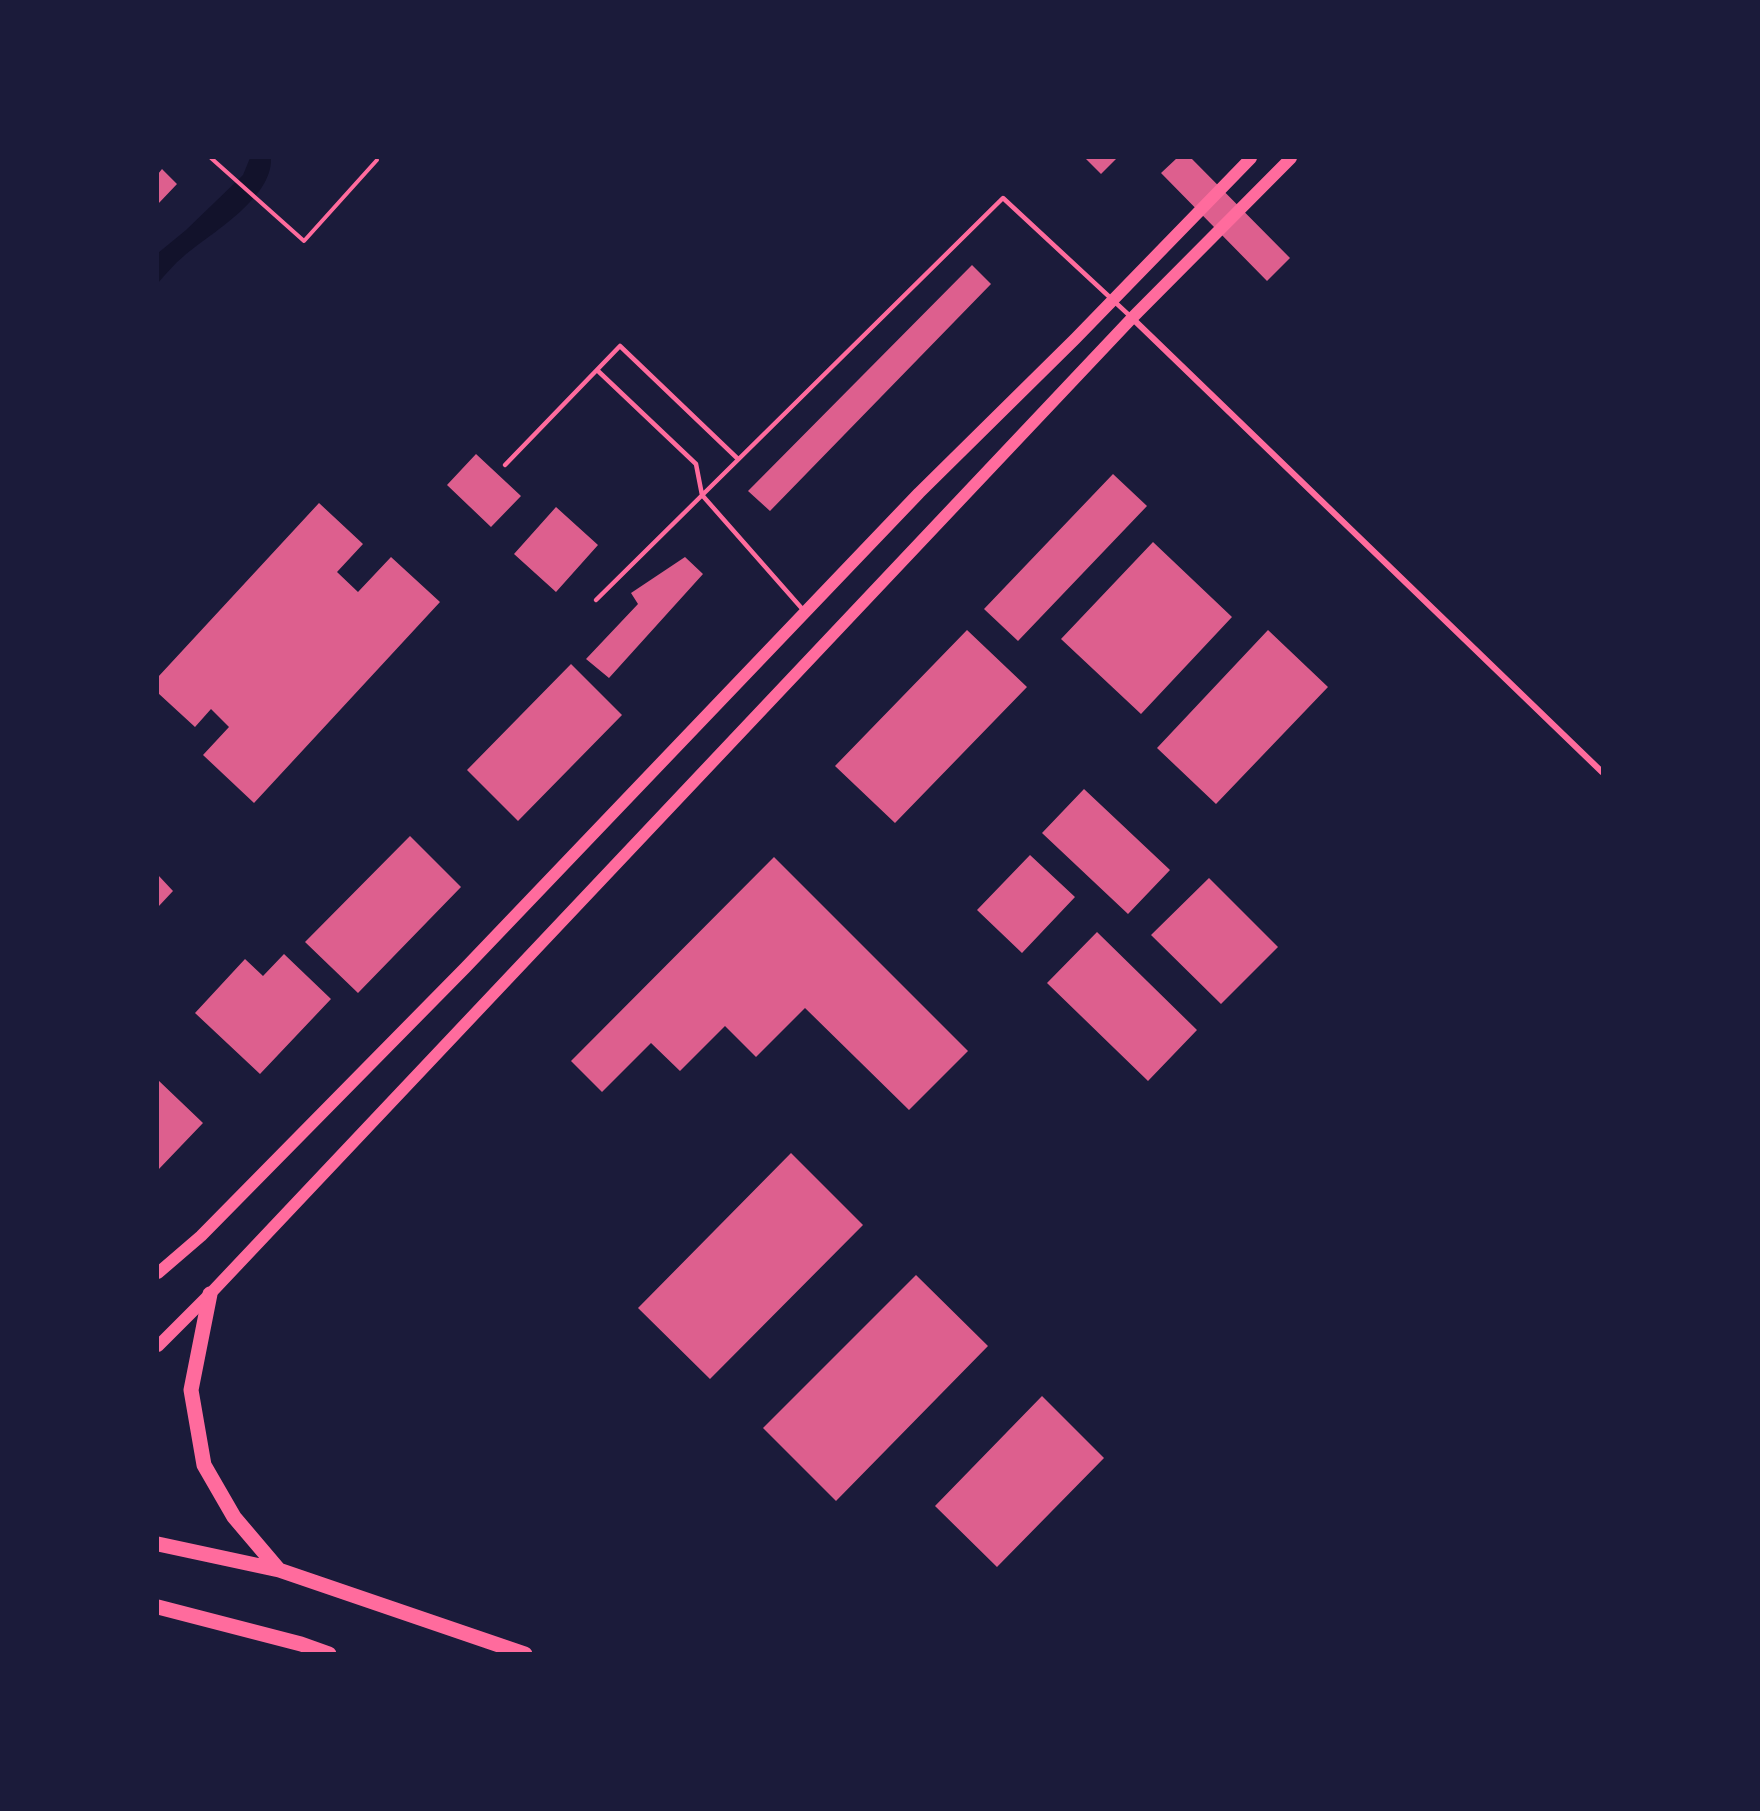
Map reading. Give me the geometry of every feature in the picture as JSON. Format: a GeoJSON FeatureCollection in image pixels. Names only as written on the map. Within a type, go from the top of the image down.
{"type":"FeatureCollection","features":[{"type":"Feature","properties":{"kind":"main road"},"geometry":{"type":"LineString","coordinates":[[158,1273],[201,1236],[465,968],[919,493],[1251,158]]}},
{"type":"Feature","properties":{"kind":"main road"},"geometry":{"type":"LineString","coordinates":[[158,1346],[210,1294],[1132,318],[1291,158]]}},
{"type":"Feature","properties":{"kind":"main road"},"geometry":{"type":"LineString","coordinates":[[210,1294],[190,1390],[204,1465],[234,1517],[279,1570]]}},
{"type":"Feature","properties":{"kind":"main road"},"geometry":{"type":"LineString","coordinates":[[158,1544],[279,1570],[525,1653]]}},
{"type":"Feature","properties":{"kind":"main road"},"geometry":{"type":"LineString","coordinates":[[158,1607],[329,1653]]}},
{"type":"Feature","properties":{"kind":"street"},"geometry":{"type":"LineString","coordinates":[[1132,318],[1602,772]]}},
{"type":"Feature","properties":{"kind":"lane"},"geometry":{"type":"LineString","coordinates":[[596,600],[1003,198],[1132,318]]}},
{"type":"Feature","properties":{"kind":"lane"},"geometry":{"type":"LineString","coordinates":[[505,465],[620,346],[738,459]]}},
{"type":"Feature","properties":{"kind":"lane"},"geometry":{"type":"LineString","coordinates":[[597,370],[696,464],[702,495],[806,612]]}},
{"type":"Feature","properties":{"kind":"path"},"geometry":{"type":"LineString","coordinates":[[211,158],[304,241],[377,160]]}},
{"type":"Feature","properties":{"kind":"shaded area"},"geometry":{"type":"Polygon","coordinates":[[[250,158],[271,158],[269,173],[262,187],[238,213],[180,259],[158,283],[158,253],[186,230],[243,175],[250,158]]]}},
{"type":"Feature","properties":{"kind":"building"},"geometry":{"type":"Polygon","coordinates":[[[1085,158],[1117,158],[1101,174],[1085,158]]]}},
{"type":"Feature","properties":{"kind":"building"},"geometry":{"type":"Polygon","coordinates":[[[1177,158],[1191,158],[1290,258],[1267,281],[1161,173],[1177,158]]]}},
{"type":"Feature","properties":{"kind":"building"},"geometry":{"type":"Polygon","coordinates":[[[162,169],[177,184],[158,204],[158,174],[162,169]]]}},
{"type":"Feature","properties":{"kind":"building"},"geometry":{"type":"Polygon","coordinates":[[[972,265],[991,284],[770,511],[748,491],[972,265]]]}},
{"type":"Feature","properties":{"kind":"building"},"geometry":{"type":"Polygon","coordinates":[[[476,454],[521,496],[491,527],[447,485],[476,454]]]}},
{"type":"Feature","properties":{"kind":"building"},"geometry":{"type":"Polygon","coordinates":[[[1113,474],[1147,506],[1018,641],[984,609],[1113,474]]]}},
{"type":"Feature","properties":{"kind":"building"},"geometry":{"type":"Polygon","coordinates":[[[319,503],[363,544],[337,572],[358,592],[391,557],[440,602],[254,803],[203,755],[229,727],[211,709],[195,727],[158,693],[158,677],[319,503]]]}},
{"type":"Feature","properties":{"kind":"building"},"geometry":{"type":"Polygon","coordinates":[[[556,507],[598,545],[556,592],[514,554],[556,507]]]}},
{"type":"Feature","properties":{"kind":"building"},"geometry":{"type":"Polygon","coordinates":[[[1153,542],[1232,617],[1141,714],[1061,639],[1153,542]]]}},
{"type":"Feature","properties":{"kind":"building"},"geometry":{"type":"Polygon","coordinates":[[[685,557],[703,574],[609,678],[586,659],[638,604],[631,593],[685,557]]]}},
{"type":"Feature","properties":{"kind":"building"},"geometry":{"type":"Polygon","coordinates":[[[967,630],[1027,687],[895,823],[835,766],[967,630]]]}},
{"type":"Feature","properties":{"kind":"building"},"geometry":{"type":"Polygon","coordinates":[[[1268,630],[1328,687],[1216,804],[1157,748],[1268,630]]]}},
{"type":"Feature","properties":{"kind":"building"},"geometry":{"type":"Polygon","coordinates":[[[571,664],[622,715],[518,821],[467,770],[571,664]]]}},
{"type":"Feature","properties":{"kind":"building"},"geometry":{"type":"Polygon","coordinates":[[[1084,789],[1170,870],[1128,914],[1042,833],[1084,789]]]}},
{"type":"Feature","properties":{"kind":"building"},"geometry":{"type":"Polygon","coordinates":[[[410,836],[461,887],[358,993],[305,942],[410,836]]]}},
{"type":"Feature","properties":{"kind":"building"},"geometry":{"type":"Polygon","coordinates":[[[1030,855],[1075,897],[1022,953],[977,910],[1030,855]]]}},
{"type":"Feature","properties":{"kind":"building"},"geometry":{"type":"Polygon","coordinates":[[[774,857],[968,1051],[909,1110],[805,1008],[756,1057],[725,1026],[680,1071],[651,1043],[602,1092],[571,1061],[774,857]]]}},
{"type":"Feature","properties":{"kind":"building"},"geometry":{"type":"Polygon","coordinates":[[[158,875],[173,891],[158,907],[158,875]]]}},
{"type":"Feature","properties":{"kind":"building"},"geometry":{"type":"Polygon","coordinates":[[[1209,878],[1278,947],[1221,1004],[1151,935],[1209,878]]]}},
{"type":"Feature","properties":{"kind":"building"},"geometry":{"type":"Polygon","coordinates":[[[1097,932],[1197,1030],[1148,1081],[1047,983],[1097,932]]]}},
{"type":"Feature","properties":{"kind":"building"},"geometry":{"type":"Polygon","coordinates":[[[284,954],[331,999],[260,1074],[195,1013],[245,959],[263,976],[284,954]]]}},
{"type":"Feature","properties":{"kind":"building"},"geometry":{"type":"Polygon","coordinates":[[[158,1080],[203,1123],[158,1170],[158,1080]]]}},
{"type":"Feature","properties":{"kind":"building"},"geometry":{"type":"Polygon","coordinates":[[[791,1153],[863,1225],[710,1379],[638,1308],[791,1153]]]}},
{"type":"Feature","properties":{"kind":"building"},"geometry":{"type":"Polygon","coordinates":[[[916,1275],[988,1346],[836,1501],[763,1428],[916,1275]]]}},
{"type":"Feature","properties":{"kind":"building"},"geometry":{"type":"Polygon","coordinates":[[[1042,1396],[1104,1458],[997,1567],[935,1506],[1042,1396]]]}}]}
